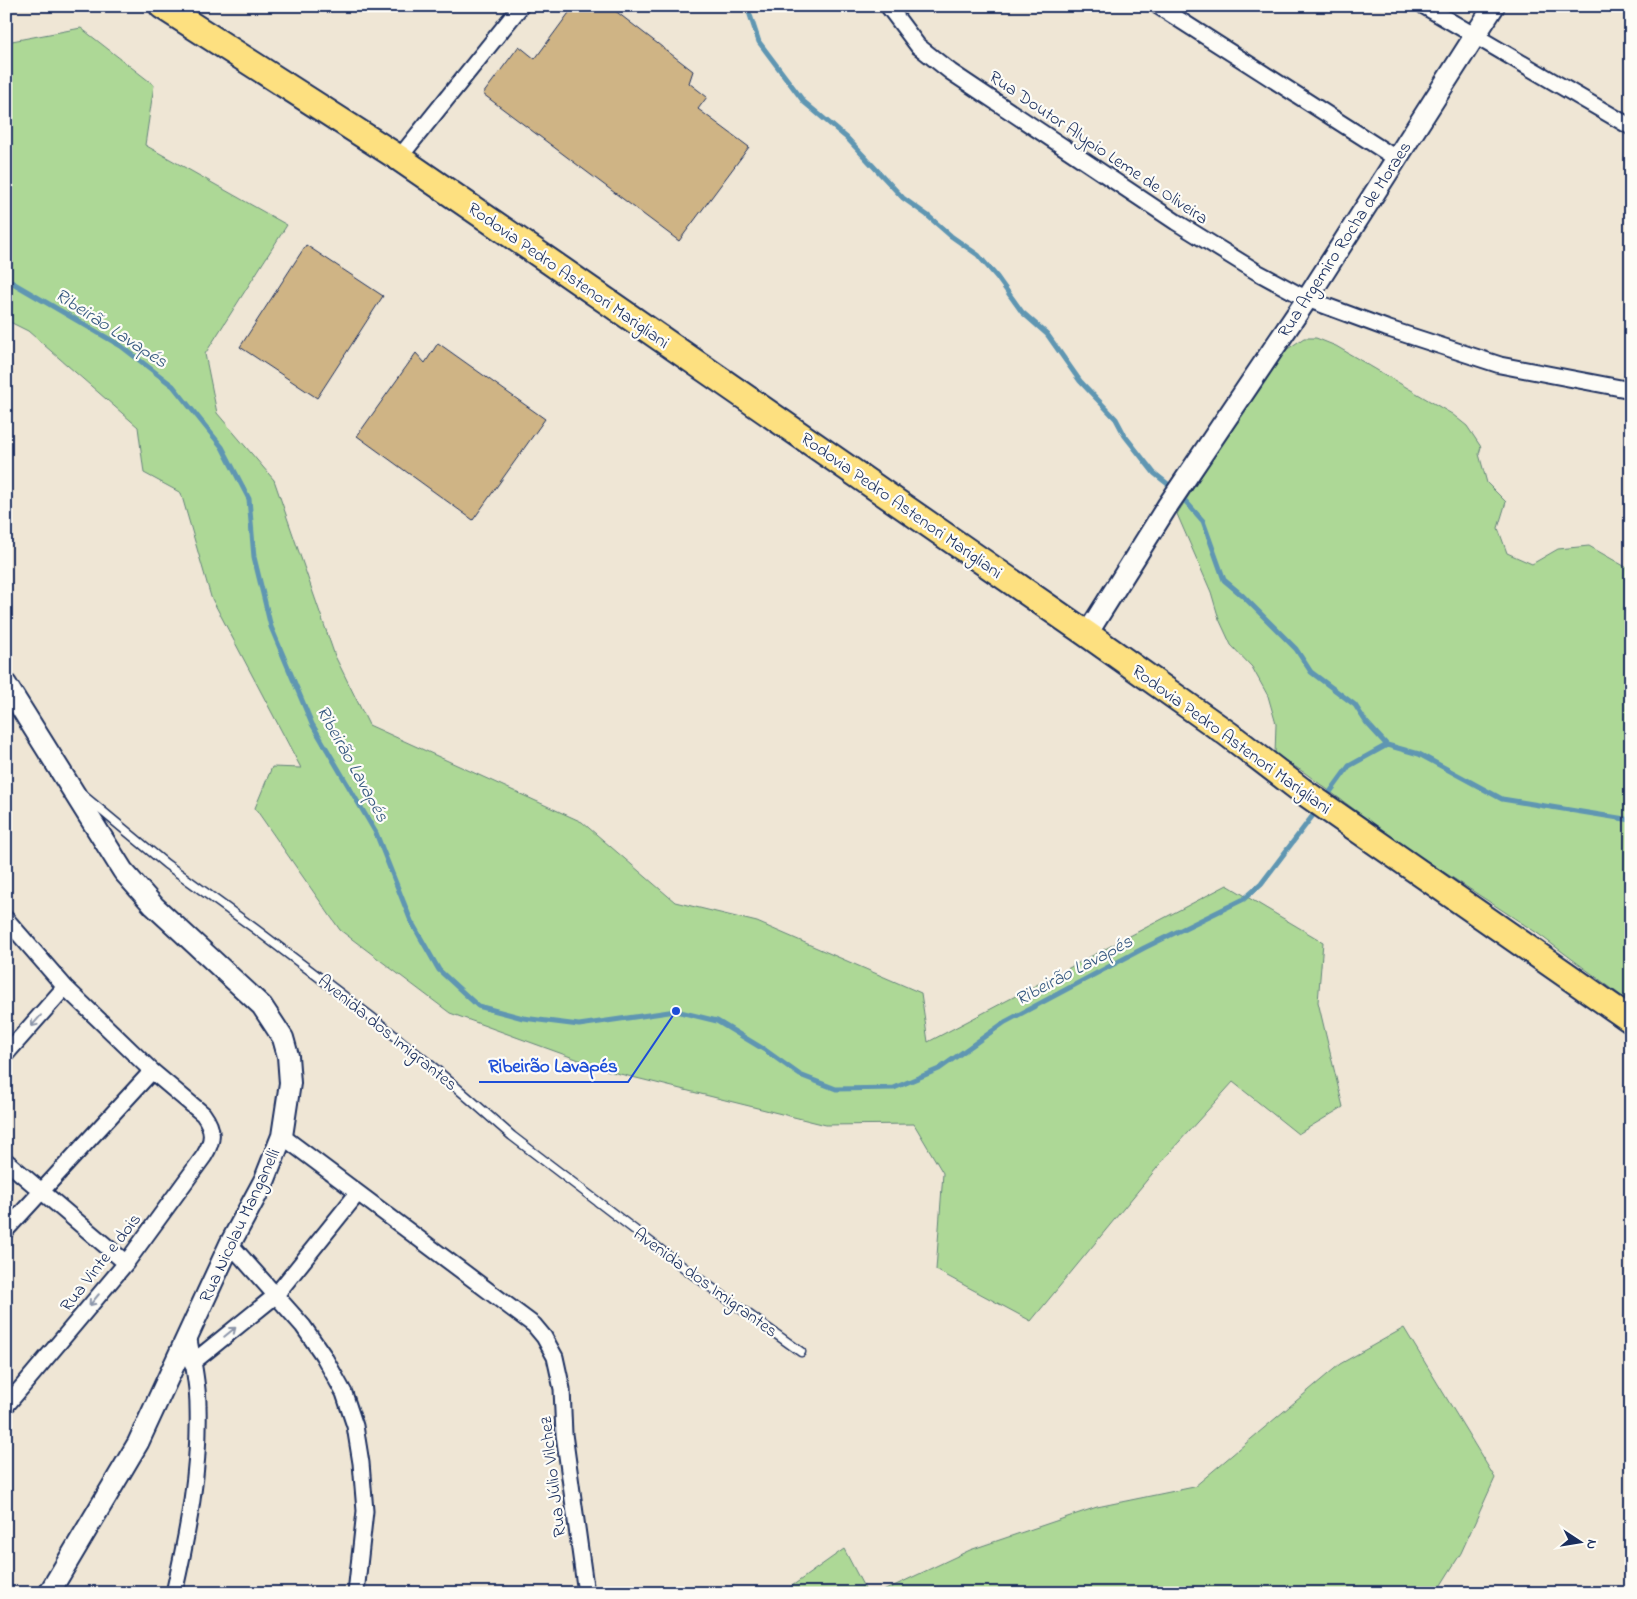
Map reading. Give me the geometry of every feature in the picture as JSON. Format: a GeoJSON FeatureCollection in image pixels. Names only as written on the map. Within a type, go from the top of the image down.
{"type":"FeatureCollection","features":[{"type":"Feature","properties":{"kind":"main road","name":"Rodovia Pedro Astenori Marigliani"},"geometry":{"type":"LineString","coordinates":[[162,6],[399,158],[1087,634],[1228,734],[1301,790],[1631,1020]]}},
{"type":"Feature","properties":{"kind":"street"},"geometry":{"type":"LineString","coordinates":[[399,158],[521,6]]}},
{"type":"Feature","properties":{"kind":"street","name":"Rua Doutor Alypio Leme de Oliveira"},"geometry":{"type":"LineString","coordinates":[[888,6],[918,46],[951,72],[1176,222],[1257,272],[1307,298],[1386,328],[1500,365],[1631,390]]}},
{"type":"Feature","properties":{"kind":"street"},"geometry":{"type":"LineString","coordinates":[[1158,6],[1396,159]]}},
{"type":"Feature","properties":{"kind":"street"},"geometry":{"type":"LineString","coordinates":[[1424,6],[1631,127]]}},
{"type":"Feature","properties":{"kind":"street","name":"Rua Argemiro Rocha de Moraes"},"geometry":{"type":"LineString","coordinates":[[1087,634],[1168,505],[1307,298],[1494,6]]}},
{"type":"Feature","properties":{"kind":"street","name":"Avenida dos Imigrantes"},"geometry":{"type":"LineString","coordinates":[[6,684],[68,782]]}},
{"type":"Feature","properties":{"kind":"street","name":"Rua Nicolau Manganelli"},"geometry":{"type":"LineString","coordinates":[[49,1593],[138,1443],[230,1244],[265,1179],[282,1136],[290,1083],[288,1056],[283,1038],[262,1006],[154,906],[123,871],[68,782]]}},
{"type":"Feature","properties":{"kind":"street"},"geometry":{"type":"LineString","coordinates":[[6,919],[65,987],[152,1071],[6,1230]]}},
{"type":"Feature","properties":{"kind":"street"},"geometry":{"type":"LineString","coordinates":[[6,1054],[65,987]]}},
{"type":"Feature","properties":{"kind":"street","name":"Rua Vinte e dois"},"geometry":{"type":"LineString","coordinates":[[6,1406],[126,1263],[209,1149],[212,1135],[209,1122],[195,1106],[152,1071]]}},
{"type":"Feature","properties":{"kind":"street","name":"Rua Júlio Vilchez"},"geometry":{"type":"LineString","coordinates":[[282,1136],[534,1325],[544,1337],[555,1357],[562,1389],[564,1434],[586,1593]]}},
{"type":"Feature","properties":{"kind":"street"},"geometry":{"type":"LineString","coordinates":[[6,1160],[126,1263]]}},
{"type":"Feature","properties":{"kind":"street"},"geometry":{"type":"LineString","coordinates":[[192,1363],[275,1296],[357,1194]]}},
{"type":"Feature","properties":{"kind":"street"},"geometry":{"type":"LineString","coordinates":[[230,1244],[303,1326],[323,1355],[344,1393],[355,1426],[366,1511],[354,1588]]}},
{"type":"Feature","properties":{"kind":"street"},"geometry":{"type":"LineString","coordinates":[[174,1593],[191,1508],[198,1457],[198,1404],[188,1334]]}},
{"type":"Feature","properties":{"kind":"lane","name":"Avenida dos Imigrantes"},"geometry":{"type":"LineString","coordinates":[[68,782],[166,864],[254,928],[381,1025],[433,1067],[512,1136],[691,1273],[801,1352]]}},
{"type":"Feature","properties":{"kind":"green space"},"geometry":{"type":"Polygon","coordinates":[[[81,28],[154,85],[145,145],[287,225],[205,354],[217,413],[274,480],[335,656],[369,725],[582,822],[675,902],[757,922],[921,993],[928,1042],[1227,885],[1323,942],[1318,1002],[1343,1107],[1298,1134],[1233,1082],[1170,1152],[1031,1321],[936,1270],[943,1173],[914,1124],[826,1125],[612,1072],[450,1013],[340,930],[255,808],[272,767],[301,768],[211,597],[181,493],[144,473],[138,427],[28,331],[6,320],[6,51],[12,41],[81,28]]]}},
{"type":"Feature","properties":{"kind":"green space"},"geometry":{"type":"Polygon","coordinates":[[[1304,338],[1316,338],[1336,346],[1452,414],[1467,426],[1481,447],[1479,454],[1487,483],[1506,502],[1498,528],[1507,553],[1532,564],[1558,549],[1589,546],[1631,570],[1631,1003],[1537,933],[1401,844],[1305,773],[1275,754],[1276,724],[1268,696],[1252,667],[1231,645],[1219,619],[1211,592],[1177,514],[1266,374],[1286,350],[1304,338]]]}},
{"type":"Feature","properties":{"kind":"green space"},"geometry":{"type":"Polygon","coordinates":[[[1404,1328],[1495,1478],[1461,1553],[1436,1593],[879,1593],[970,1550],[1097,1507],[1194,1487],[1340,1364],[1404,1328]]]}},
{"type":"Feature","properties":{"kind":"green space"},"geometry":{"type":"Polygon","coordinates":[[[844,1549],[867,1593],[782,1593],[844,1549]]]}},
{"type":"Feature","properties":{"kind":"building"},"geometry":{"type":"Polygon","coordinates":[[[574,6],[586,11],[589,6],[609,6],[693,71],[689,83],[707,97],[698,109],[749,147],[679,241],[483,94],[519,46],[535,59],[574,6]]]}},
{"type":"Feature","properties":{"kind":"building"},"geometry":{"type":"Polygon","coordinates":[[[306,245],[383,296],[317,398],[240,347],[306,245]]]}},
{"type":"Feature","properties":{"kind":"building"},"geometry":{"type":"Polygon","coordinates":[[[438,343],[545,419],[473,520],[357,436],[416,353],[425,363],[438,343]]]}},
{"type":"Feature","properties":{"kind":"waterway"},"geometry":{"type":"LineString","coordinates":[[747,6],[759,42],[804,102],[847,138],[903,198],[978,255],[997,277],[1022,312],[1047,334],[1080,381],[1116,419],[1125,436],[1154,473],[1174,489]]}},
{"type":"Feature","properties":{"kind":"waterway","name":"Ribeirão Lavapés"},"geometry":{"type":"LineString","coordinates":[[6,279],[121,346],[173,386],[222,447],[249,499],[254,557],[271,627],[312,724],[376,833],[411,921],[439,970],[478,1006],[523,1018],[579,1025],[676,1011],[717,1021],[765,1050],[800,1075],[836,1089],[894,1088],[939,1069],[1005,1022],[1144,948],[1244,899],[1261,884],[1317,810]]}},
{"type":"Feature","properties":{"kind":"waterway"},"geometry":{"type":"LineString","coordinates":[[1180,495],[1203,521],[1224,580],[1243,596],[1296,649],[1311,672],[1355,705],[1366,722],[1387,745]]}},
{"type":"Feature","properties":{"kind":"waterway","name":"Ribeirão Lavapés"},"geometry":{"type":"LineString","coordinates":[[1325,799],[1349,766],[1387,745],[1419,754],[1502,799],[1631,820]]}},
{"type":"Feature","properties":{"kind":"place","name":"Ribeirão Lavapés"},"geometry":{"type":"Point","coordinates":[676,1011]}}]}
